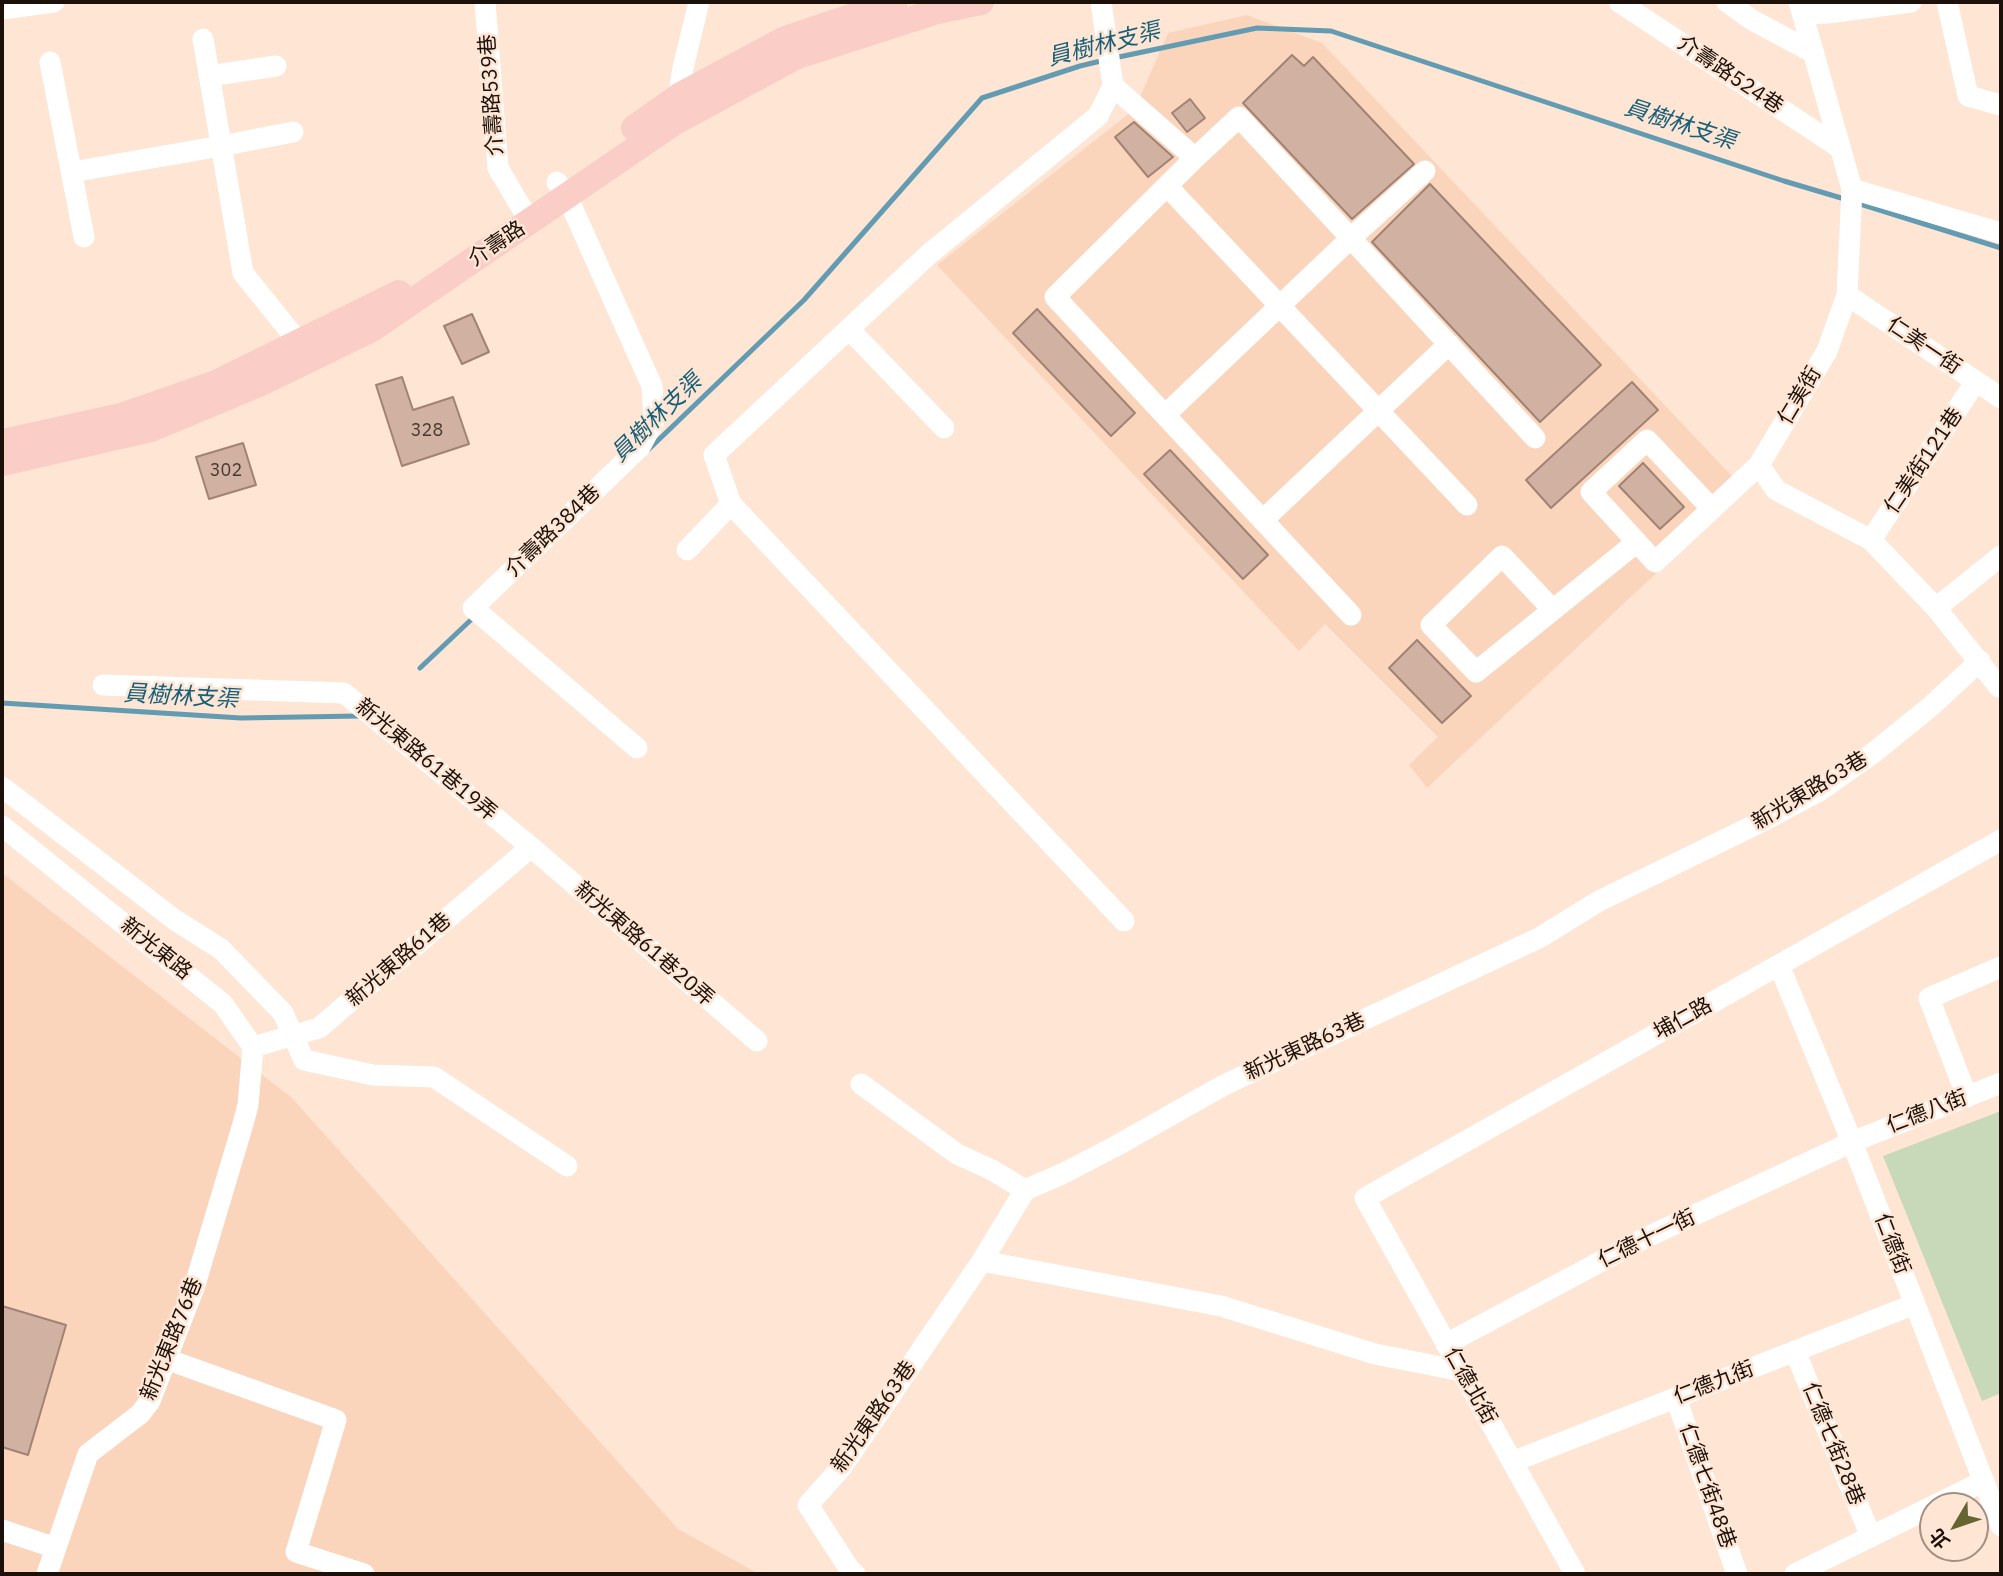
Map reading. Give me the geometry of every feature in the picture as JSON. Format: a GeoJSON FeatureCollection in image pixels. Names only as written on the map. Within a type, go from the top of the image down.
{"type":"FeatureCollection","features":[{"type":"Feature","properties":{"kind":"main road","name":"介壽路"},"geometry":{"type":"LineString","coordinates":[[2,442],[121,416],[372,329],[562,189],[679,96],[785,39],[895,2]]}},
{"type":"Feature","properties":{"kind":"main road","name":"介壽路"},"geometry":{"type":"LineString","coordinates":[[562,189],[675,122],[797,56],[937,11],[981,2]]}},
{"type":"Feature","properties":{"kind":"main road","name":"介壽路"},"geometry":{"type":"LineString","coordinates":[[2,463],[151,429],[259,384],[305,351]]}},
{"type":"Feature","properties":{"kind":"street"},"geometry":{"type":"LineString","coordinates":[[2,9],[54,2]]}},
{"type":"Feature","properties":{"kind":"street","name":"介壽路539巷"},"geometry":{"type":"LineString","coordinates":[[485,2],[498,168],[526,214]]}},
{"type":"Feature","properties":{"kind":"street"},"geometry":{"type":"LineString","coordinates":[[675,122],[683,68],[699,2]]}},
{"type":"Feature","properties":{"kind":"street"},"geometry":{"type":"LineString","coordinates":[[1101,2],[1114,86],[1098,116],[928,255],[714,455],[731,504],[1124,921]]}},
{"type":"Feature","properties":{"kind":"street","name":"介壽路524巷"},"geometry":{"type":"LineString","coordinates":[[1619,2],[1840,148]]}},
{"type":"Feature","properties":{"kind":"street"},"geometry":{"type":"LineString","coordinates":[[1727,2],[1752,20],[1814,53]]}},
{"type":"Feature","properties":{"kind":"street"},"geometry":{"type":"LineString","coordinates":[[1801,8],[1911,2]]}},
{"type":"Feature","properties":{"kind":"street"},"geometry":{"type":"LineString","coordinates":[[1947,2],[1968,96],[2001,105]]}},
{"type":"Feature","properties":{"kind":"street","name":"仁美街"},"geometry":{"type":"LineString","coordinates":[[1637,542],[1655,562],[1759,466],[1827,351],[1847,295],[1851,197],[1801,8]]}},
{"type":"Feature","properties":{"kind":"street"},"geometry":{"type":"LineString","coordinates":[[203,38],[243,273],[305,351]]}},
{"type":"Feature","properties":{"kind":"street"},"geometry":{"type":"LineString","coordinates":[[50,62],[84,237]]}},
{"type":"Feature","properties":{"kind":"street"},"geometry":{"type":"LineString","coordinates":[[209,76],[276,66]]}},
{"type":"Feature","properties":{"kind":"street"},"geometry":{"type":"LineString","coordinates":[[1114,86],[1195,158]]}},
{"type":"Feature","properties":{"kind":"street"},"geometry":{"type":"LineString","coordinates":[[1351,615],[1055,297],[1195,158],[1239,117],[1535,438]]}},
{"type":"Feature","properties":{"kind":"street"},"geometry":{"type":"LineString","coordinates":[[72,172],[293,132]]}},
{"type":"Feature","properties":{"kind":"street"},"geometry":{"type":"LineString","coordinates":[[1165,415],[1425,171]]}},
{"type":"Feature","properties":{"kind":"street"},"geometry":{"type":"LineString","coordinates":[[1167,186],[1467,505]]}},
{"type":"Feature","properties":{"kind":"street","name":"介壽路384巷"},"geometry":{"type":"LineString","coordinates":[[562,189],[652,386],[654,421],[640,447],[473,608],[636,748]]}},
{"type":"Feature","properties":{"kind":"street"},"geometry":{"type":"LineString","coordinates":[[1851,197],[2001,233]]}},
{"type":"Feature","properties":{"kind":"street","name":"仁美一街"},"geometry":{"type":"LineString","coordinates":[[1847,295],[2001,398]]}},
{"type":"Feature","properties":{"kind":"street"},"geometry":{"type":"LineString","coordinates":[[849,329],[943,428]]}},
{"type":"Feature","properties":{"kind":"street"},"geometry":{"type":"LineString","coordinates":[[1263,520],[1449,344]]}},
{"type":"Feature","properties":{"kind":"street","name":"仁美街121巷"},"geometry":{"type":"LineString","coordinates":[[1871,540],[1976,381]]}},
{"type":"Feature","properties":{"kind":"street"},"geometry":{"type":"LineString","coordinates":[[1553,610],[1502,556],[1431,625],[1476,672],[1562,603],[1637,542],[1591,492],[1647,440],[1712,509]]}},
{"type":"Feature","properties":{"kind":"street"},"geometry":{"type":"LineString","coordinates":[[1759,466],[1776,490],[1871,540],[1936,608],[2000,686]]}},
{"type":"Feature","properties":{"kind":"street"},"geometry":{"type":"LineString","coordinates":[[687,550],[731,504]]}},
{"type":"Feature","properties":{"kind":"street"},"geometry":{"type":"LineString","coordinates":[[1936,608],[2001,556]]}},
{"type":"Feature","properties":{"kind":"street","name":"新光東路63巷"},"geometry":{"type":"LineString","coordinates":[[855,1574],[808,1506],[841,1468],[982,1261],[1024,1190],[1116,1146],[1224,1085],[1539,938],[1599,901],[1821,790],[1872,754],[1930,707],[1980,661]]}},
{"type":"Feature","properties":{"kind":"street","name":"新光東路61巷19弄"},"geometry":{"type":"LineString","coordinates":[[103,685],[344,693],[531,848]]}},
{"type":"Feature","properties":{"kind":"street"},"geometry":{"type":"LineString","coordinates":[[2,787],[175,920],[221,949],[283,1013],[304,1060],[373,1075],[434,1077],[567,1166]]}},
{"type":"Feature","properties":{"kind":"street","name":"新光東路"},"geometry":{"type":"LineString","coordinates":[[2,827],[223,1004],[253,1047]]}},
{"type":"Feature","properties":{"kind":"street","name":"埔仁路"},"geometry":{"type":"LineString","coordinates":[[1366,1198],[2001,840]]}},
{"type":"Feature","properties":{"kind":"street","name":"新光東路61巷"},"geometry":{"type":"LineString","coordinates":[[253,1047],[319,1028],[531,848]]}},
{"type":"Feature","properties":{"kind":"street","name":"新光東路61巷20弄"},"geometry":{"type":"LineString","coordinates":[[531,848],[757,1041]]}},
{"type":"Feature","properties":{"kind":"street","name":"仁德街"},"geometry":{"type":"LineString","coordinates":[[1779,965],[1852,1142],[2001,1526]]}},
{"type":"Feature","properties":{"kind":"street"},"geometry":{"type":"LineString","coordinates":[[1967,1097],[1929,998],[2001,967]]}},
{"type":"Feature","properties":{"kind":"street","name":"新光東路76巷"},"geometry":{"type":"LineString","coordinates":[[47,1574],[88,1454],[140,1414],[150,1401],[194,1288],[248,1105],[253,1047]]}},
{"type":"Feature","properties":{"kind":"street","name":"仁德八街"},"geometry":{"type":"LineString","coordinates":[[1852,1142],[2001,1083]]}},
{"type":"Feature","properties":{"kind":"street"},"geometry":{"type":"LineString","coordinates":[[861,1084],[957,1154],[992,1170],[1024,1190]]}},
{"type":"Feature","properties":{"kind":"street","name":"仁德十一街"},"geometry":{"type":"LineString","coordinates":[[1446,1344],[1643,1239],[1852,1142]]}},
{"type":"Feature","properties":{"kind":"street","name":"仁德北街"},"geometry":{"type":"LineString","coordinates":[[1366,1198],[1575,1574]]}},
{"type":"Feature","properties":{"kind":"street"},"geometry":{"type":"LineString","coordinates":[[982,1261],[1221,1306],[1375,1354],[1462,1371]]}},
{"type":"Feature","properties":{"kind":"street","name":"仁德九街"},"geometry":{"type":"LineString","coordinates":[[1512,1462],[1915,1304]]}},
{"type":"Feature","properties":{"kind":"street","name":"仁德七街28巷"},"geometry":{"type":"LineString","coordinates":[[1795,1351],[1871,1537]]}},
{"type":"Feature","properties":{"kind":"street"},"geometry":{"type":"LineString","coordinates":[[166,1359],[336,1420],[296,1552],[364,1574]]}},
{"type":"Feature","properties":{"kind":"street","name":"仁德七街48巷"},"geometry":{"type":"LineString","coordinates":[[1676,1398],[1737,1574]]}},
{"type":"Feature","properties":{"kind":"street"},"geometry":{"type":"LineString","coordinates":[[1795,1574],[1984,1481]]}},
{"type":"Feature","properties":{"kind":"street"},"geometry":{"type":"LineString","coordinates":[[2,1530],[56,1548]]}},
{"type":"Feature","properties":{"kind":"shaded area"},"geometry":{"type":"Polygon","coordinates":[[[1247,15],[1322,43],[1745,490],[1427,788],[1409,765],[1438,737],[1325,624],[1299,651],[937,265],[1127,115],[1137,104],[1168,33],[1247,15]]]}},
{"type":"Feature","properties":{"kind":"shaded area"},"geometry":{"type":"Polygon","coordinates":[[[2,873],[292,1098],[678,1529],[759,1574],[2,1574],[2,873]]]}},
{"type":"Feature","properties":{"kind":"green space"},"geometry":{"type":"Polygon","coordinates":[[[2001,1111],[2001,1393],[1982,1401],[1883,1156],[2001,1111]]]}},
{"type":"Feature","properties":{"kind":"building"},"geometry":{"type":"Polygon","coordinates":[[[1292,55],[1304,66],[1313,57],[1414,164],[1352,219],[1243,103],[1292,55]]]}},
{"type":"Feature","properties":{"kind":"building"},"geometry":{"type":"Polygon","coordinates":[[[1190,99],[1205,118],[1187,132],[1172,113],[1190,99]]]}},
{"type":"Feature","properties":{"kind":"building"},"geometry":{"type":"Polygon","coordinates":[[[1134,122],[1173,157],[1148,177],[1115,137],[1134,122]]]}},
{"type":"Feature","properties":{"kind":"building"},"geometry":{"type":"Polygon","coordinates":[[[1430,184],[1601,365],[1540,422],[1372,242],[1430,184]]]}},
{"type":"Feature","properties":{"kind":"building"},"geometry":{"type":"Polygon","coordinates":[[[1037,309],[1135,413],[1111,436],[1013,333],[1037,309]]]}},
{"type":"Feature","properties":{"kind":"building"},"geometry":{"type":"Polygon","coordinates":[[[472,314],[489,352],[462,364],[444,326],[472,314]]]}},
{"type":"Feature","properties":{"kind":"building"},"geometry":{"type":"Polygon","coordinates":[[[402,377],[413,410],[453,397],[469,444],[402,466],[376,385],[402,377]]]}},
{"type":"Feature","properties":{"kind":"building"},"geometry":{"type":"Polygon","coordinates":[[[1632,382],[1658,410],[1551,508],[1526,480],[1632,382]]]}},
{"type":"Feature","properties":{"kind":"building"},"geometry":{"type":"Polygon","coordinates":[[[243,443],[256,485],[209,499],[196,457],[243,443]]]}},
{"type":"Feature","properties":{"kind":"building"},"geometry":{"type":"Polygon","coordinates":[[[1170,450],[1268,555],[1243,579],[1144,474],[1170,450]]]}},
{"type":"Feature","properties":{"kind":"building"},"geometry":{"type":"Polygon","coordinates":[[[1643,463],[1684,507],[1660,529],[1619,486],[1643,463]]]}},
{"type":"Feature","properties":{"kind":"building"},"geometry":{"type":"Polygon","coordinates":[[[1417,640],[1471,696],[1442,723],[1389,668],[1417,640]]]}},
{"type":"Feature","properties":{"kind":"building"},"geometry":{"type":"Polygon","coordinates":[[[2,1306],[66,1325],[28,1455],[2,1447],[2,1306]]]}},
{"type":"Feature","properties":{"kind":"waterway","name":"員樹林支渠"},"geometry":{"type":"LineString","coordinates":[[1114,58],[1257,28],[1331,31],[1848,200]]}},
{"type":"Feature","properties":{"kind":"waterway","name":"員樹林支渠"},"geometry":{"type":"LineString","coordinates":[[649,449],[804,300],[982,98],[1105,60]]}},
{"type":"Feature","properties":{"kind":"waterway","name":"員樹林支渠"},"geometry":{"type":"LineString","coordinates":[[1857,203],[2001,248]]}},
{"type":"Feature","properties":{"kind":"waterway","name":"員樹林支渠"},"geometry":{"type":"LineString","coordinates":[[420,668],[475,616]]}},
{"type":"Feature","properties":{"kind":"waterway","name":"員樹林支渠"},"geometry":{"type":"LineString","coordinates":[[2,703],[241,718],[359,716]]}}]}
